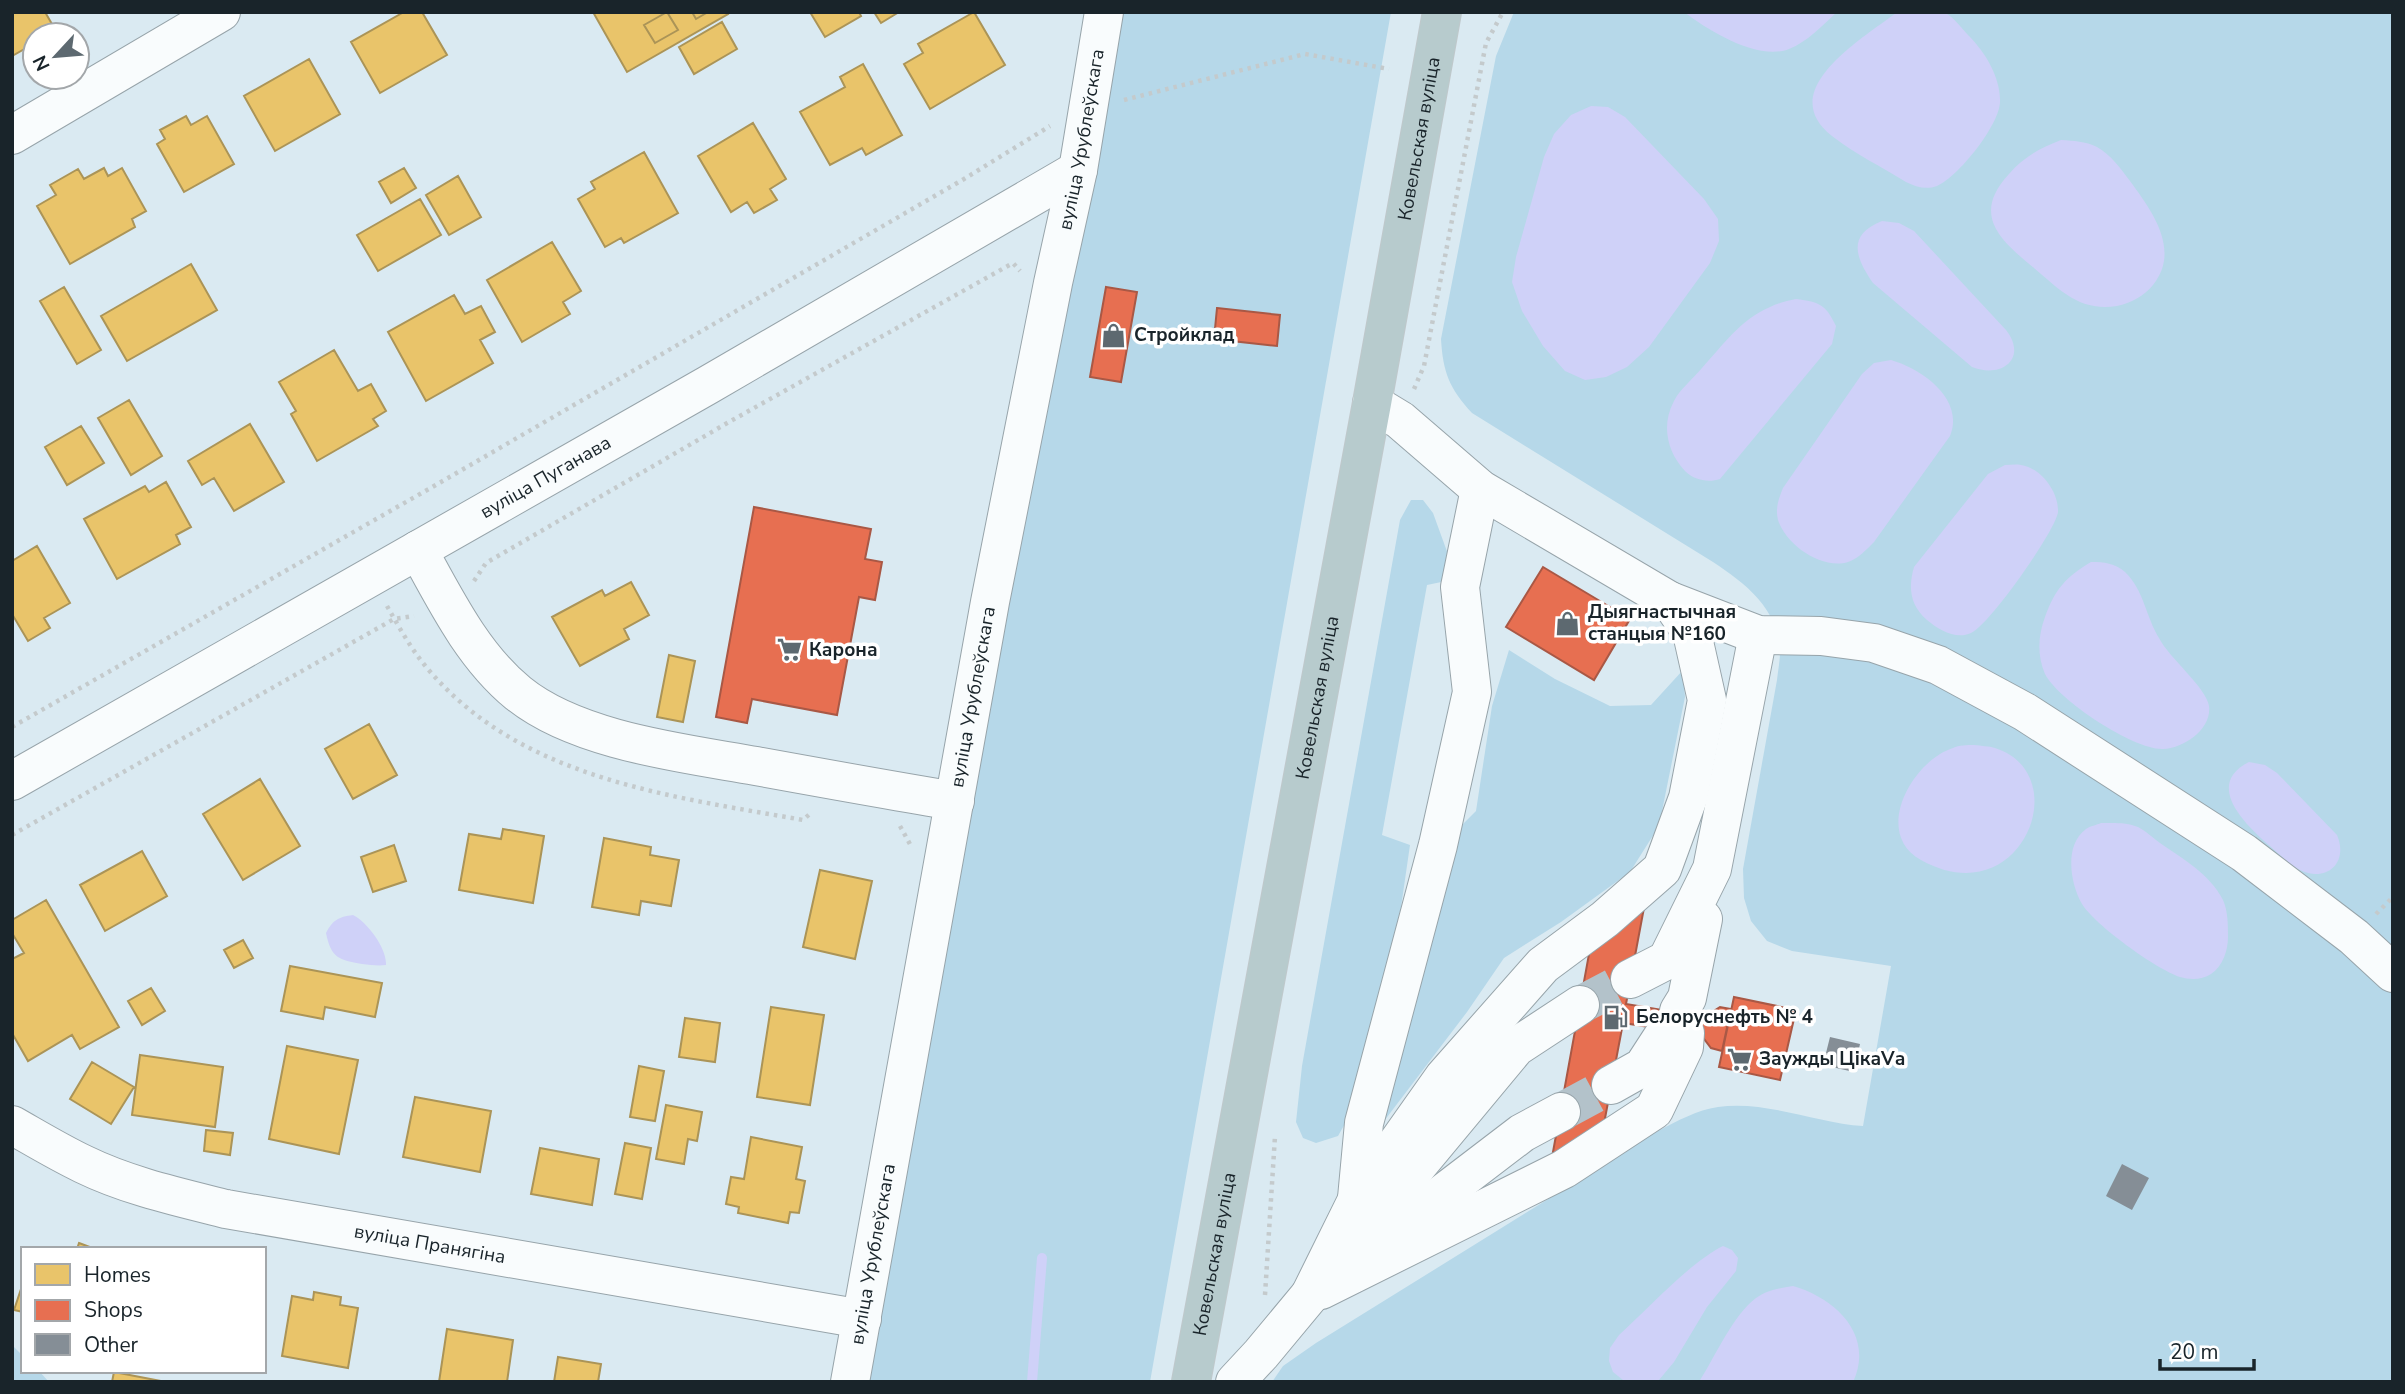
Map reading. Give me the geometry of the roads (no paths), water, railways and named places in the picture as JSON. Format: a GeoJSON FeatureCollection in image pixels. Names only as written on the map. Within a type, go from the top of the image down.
{"type":"FeatureCollection","features":[{"type":"Feature","properties":{"kind":"highway"},"geometry":{"type":"LineString","coordinates":[[1439,28],[1462,12]]}},
{"type":"Feature","properties":{"kind":"highway","name":"Ковельская вуліца"},"geometry":{"type":"LineString","coordinates":[[1191,1382],[1386,412],[1439,28]]}},
{"type":"Feature","properties":{"kind":"street"},"geometry":{"type":"LineString","coordinates":[[12,135],[222,12]]}},
{"type":"Feature","properties":{"kind":"street","name":"вуліца Урублеўскага"},"geometry":{"type":"LineString","coordinates":[[850,1382],[990,602],[1078,170],[1104,12]]}},
{"type":"Feature","properties":{"kind":"street","name":"вуліца Пуганава"},"geometry":{"type":"LineString","coordinates":[[12,781],[1078,170]]}},
{"type":"Feature","properties":{"kind":"street"},"geometry":{"type":"LineString","coordinates":[[1386,412],[1480,489],[1670,601],[1758,635],[1821,636],[1874,643],[1938,665],[2025,712],[2244,853],[2354,937],[2393,973]]}},
{"type":"Feature","properties":{"kind":"street"},"geometry":{"type":"LineString","coordinates":[[1357,1200],[1364,1123],[1438,845],[1472,692],[1460,587],[1480,489]]}},
{"type":"Feature","properties":{"kind":"street"},"geometry":{"type":"LineString","coordinates":[[418,550],[476,648],[504,681],[538,708],[594,731],[667,750],[955,802]]}},
{"type":"Feature","properties":{"kind":"street"},"geometry":{"type":"LineString","coordinates":[[1310,1295],[1357,1200],[1444,1077],[1543,965],[1605,919],[1662,869],[1688,797],[1707,700],[1692,633],[1670,601]]}},
{"type":"Feature","properties":{"kind":"street"},"geometry":{"type":"LineString","coordinates":[[1310,1295],[1564,1169],[1654,1110],[1684,1047],[1681,1017],[1758,635]]}},
{"type":"Feature","properties":{"kind":"street"},"geometry":{"type":"LineString","coordinates":[[1630,979],[1667,960],[1712,869]]}},
{"type":"Feature","properties":{"kind":"street"},"geometry":{"type":"LineString","coordinates":[[1235,1382],[1516,1047],[1580,1005]]}},
{"type":"Feature","properties":{"kind":"street"},"geometry":{"type":"LineString","coordinates":[[1611,1085],[1643,1067],[1681,1017]]}},
{"type":"Feature","properties":{"kind":"street"},"geometry":{"type":"LineString","coordinates":[[1310,1295],[1522,1133],[1560,1112]]}},
{"type":"Feature","properties":{"kind":"street","name":"вуліца Пранягіна"},"geometry":{"type":"LineString","coordinates":[[12,1125],[84,1165],[124,1181],[226,1209],[862,1319]]}},
{"type":"Feature","properties":{"kind":"waterway"},"geometry":{"type":"LineString","coordinates":[[1032,1382],[1042,1258]]}},
{"type":"Feature","properties":{"kind":"tunnel"},"geometry":{"type":"LineString","coordinates":[[1580,1005],[1630,979]]}},
{"type":"Feature","properties":{"kind":"tunnel"},"geometry":{"type":"LineString","coordinates":[[1561,1112],[1611,1085]]}},
{"type":"Feature","properties":{"kind":"place","name":"Стройклад"},"geometry":{"type":"Point","coordinates":[1114,335]}},
{"type":"Feature","properties":{"kind":"place","name":"Дыягнастычная станцыя №160"},"geometry":{"type":"Point","coordinates":[1568,623]}},
{"type":"Feature","properties":{"kind":"place","name":"Карона"},"geometry":{"type":"Point","coordinates":[789,650]}},
{"type":"Feature","properties":{"kind":"place","name":"Белоруснефть № 4"},"geometry":{"type":"Point","coordinates":[1616,1017]}},
{"type":"Feature","properties":{"kind":"place","name":"Заужды ЦікаVа"},"geometry":{"type":"Point","coordinates":[1739,1059]}}]}
